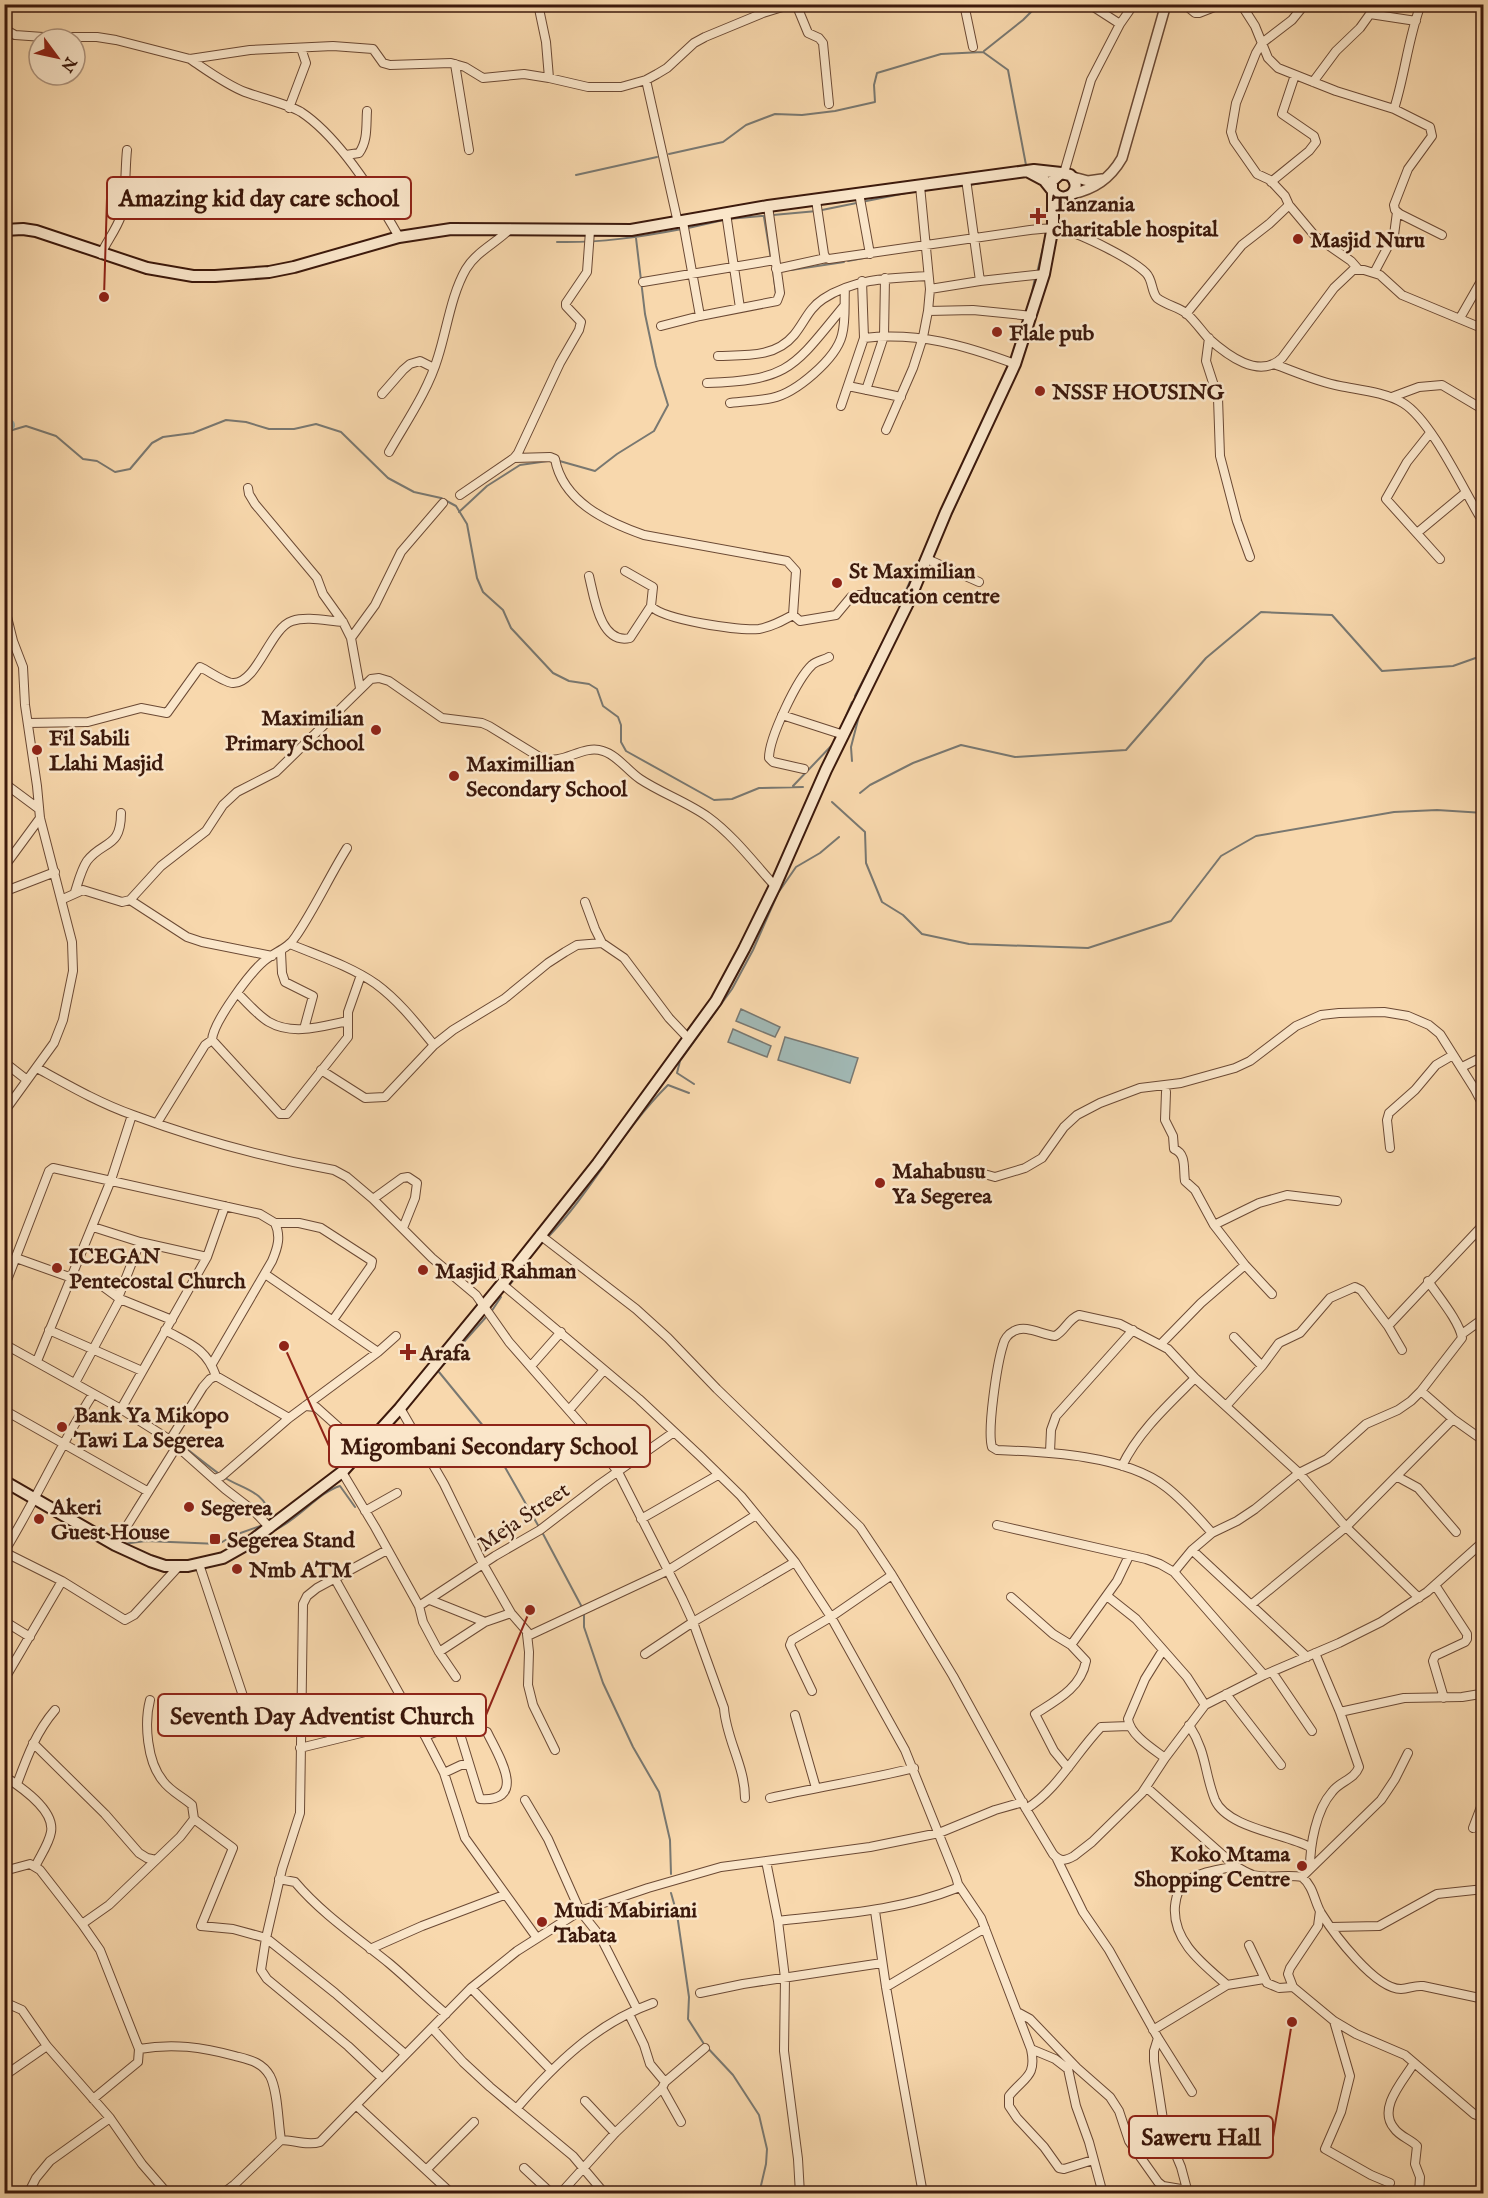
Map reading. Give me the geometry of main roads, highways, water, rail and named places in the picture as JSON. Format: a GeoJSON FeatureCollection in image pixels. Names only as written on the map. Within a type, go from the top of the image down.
{"type":"FeatureCollection","features":[{"type":"Feature","properties":{"kind":"main road"},"geometry":{"type":"LineString","coordinates":[[4,230],[36,231],[101,254],[147,267],[193,276],[215,276],[269,272],[399,237],[451,230],[631,230],[768,206],[1040,169],[1066,175],[1076,186],[1053,228]]}},
{"type":"Feature","properties":{"kind":"main road"},"geometry":{"type":"LineString","coordinates":[[1029,172],[1040,177],[1059,197],[1071,195]]}},
{"type":"Feature","properties":{"kind":"main road"},"geometry":{"type":"LineString","coordinates":[[4,1481],[115,1545],[150,1562],[165,1566],[199,1564],[232,1553],[270,1528],[342,1472],[400,1408],[502,1284],[597,1163],[716,1000],[775,886],[908,603],[986,424],[1015,364],[1044,274],[1053,228],[1054,177],[1066,175]]}},
{"type":"Feature","properties":{"kind":"water"},"geometry":{"type":"Polygon","coordinates":[[[741,1009],[780,1027],[775,1037],[736,1021],[741,1009]]]}},
{"type":"Feature","properties":{"kind":"water"},"geometry":{"type":"Polygon","coordinates":[[[733,1029],[771,1046],[767,1057],[728,1042],[733,1029]]]}},
{"type":"Feature","properties":{"kind":"water"},"geometry":{"type":"Polygon","coordinates":[[[785,1037],[858,1058],[850,1083],[778,1060],[785,1037]]]}},
{"type":"Feature","properties":{"kind":"waterway"},"geometry":{"type":"LineString","coordinates":[[984,51],[1039,4]]}},
{"type":"Feature","properties":{"kind":"waterway"},"geometry":{"type":"LineString","coordinates":[[669,154],[723,142],[746,125],[775,114],[802,115],[835,111],[875,102],[874,85],[877,73],[941,54],[983,52],[1008,70],[1026,165]]}},
{"type":"Feature","properties":{"kind":"waterway"},"geometry":{"type":"LineString","coordinates":[[576,175],[657,157]]}},
{"type":"Feature","properties":{"kind":"waterway"},"geometry":{"type":"LineString","coordinates":[[969,185],[999,180]]}},
{"type":"Feature","properties":{"kind":"waterway"},"geometry":{"type":"LineString","coordinates":[[930,189],[963,186]]}},
{"type":"Feature","properties":{"kind":"waterway"},"geometry":{"type":"LineString","coordinates":[[688,228],[728,219],[817,211],[916,191]]}},
{"type":"Feature","properties":{"kind":"waterway"},"geometry":{"type":"LineString","coordinates":[[764,217],[771,259]]}},
{"type":"Feature","properties":{"kind":"waterway"},"geometry":{"type":"LineString","coordinates":[[557,242],[620,239],[682,229]]}},
{"type":"Feature","properties":{"kind":"waterway"},"geometry":{"type":"LineString","coordinates":[[1037,273],[1046,235]]}},
{"type":"Feature","properties":{"kind":"waterway"},"geometry":{"type":"LineString","coordinates":[[556,460],[595,471],[654,431],[668,405],[656,366],[645,314],[636,238]]}},
{"type":"Feature","properties":{"kind":"waterway"},"geometry":{"type":"LineString","coordinates":[[8,242],[9,431]]}},
{"type":"Feature","properties":{"kind":"waterway"},"geometry":{"type":"LineString","coordinates":[[73,249],[84,253]]}},
{"type":"Feature","properties":{"kind":"waterway"},"geometry":{"type":"LineString","coordinates":[[848,261],[869,257]]}},
{"type":"Feature","properties":{"kind":"waterway"},"geometry":{"type":"LineString","coordinates":[[791,270],[844,262]]}},
{"type":"Feature","properties":{"kind":"waterway"},"geometry":{"type":"LineString","coordinates":[[773,270],[776,294]]}},
{"type":"Feature","properties":{"kind":"waterway"},"geometry":{"type":"LineString","coordinates":[[1030,302],[1035,278]]}},
{"type":"Feature","properties":{"kind":"waterway"},"geometry":{"type":"LineString","coordinates":[[4,435],[9,431],[26,426],[56,436],[83,459],[97,461],[115,472],[130,469],[152,443],[163,437],[193,433],[226,420],[246,422],[269,429],[294,429],[316,424],[341,432],[388,478],[414,492],[441,498],[456,506],[467,524],[477,578],[483,592],[503,610],[511,628],[553,673],[569,681],[589,684],[597,689],[603,706],[618,717],[621,725],[621,742],[626,751],[714,800],[732,799],[759,788],[803,787]]}},
{"type":"Feature","properties":{"kind":"waterway"},"geometry":{"type":"LineString","coordinates":[[4,424],[9,425]]}},
{"type":"Feature","properties":{"kind":"waterway"},"geometry":{"type":"LineString","coordinates":[[944,530],[982,448]]}},
{"type":"Feature","properties":{"kind":"waterway"},"geometry":{"type":"LineString","coordinates":[[459,512],[487,486],[520,465],[548,461]]}},
{"type":"Feature","properties":{"kind":"waterway"},"geometry":{"type":"LineString","coordinates":[[902,599],[922,555]]}},
{"type":"Feature","properties":{"kind":"waterway"},"geometry":{"type":"LineString","coordinates":[[860,793],[870,785],[913,763],[961,745],[1015,757],[1126,750],[1206,658],[1261,612],[1332,615],[1382,671],[1453,666],[1484,655]]}},
{"type":"Feature","properties":{"kind":"waterway"},"geometry":{"type":"LineString","coordinates":[[855,696],[895,618]]}},
{"type":"Feature","properties":{"kind":"waterway"},"geometry":{"type":"LineString","coordinates":[[840,730],[852,702]]}},
{"type":"Feature","properties":{"kind":"waterway"},"geometry":{"type":"LineString","coordinates":[[852,761],[851,747],[860,712]]}},
{"type":"Feature","properties":{"kind":"waterway"},"geometry":{"type":"LineString","coordinates":[[793,786],[834,743]]}},
{"type":"Feature","properties":{"kind":"waterway"},"geometry":{"type":"LineString","coordinates":[[832,802],[865,832],[866,863],[882,902],[903,915],[922,934],[969,944],[1088,948],[1171,921],[1221,856],[1256,836],[1394,812],[1437,810],[1484,813]]}},
{"type":"Feature","properties":{"kind":"waterway"},"geometry":{"type":"LineString","coordinates":[[694,1084],[677,1073],[680,1061],[732,989],[753,950],[778,893],[796,867],[820,853],[839,837]]}},
{"type":"Feature","properties":{"kind":"waterway"},"geometry":{"type":"LineString","coordinates":[[548,1237],[579,1200],[636,1121],[668,1085],[689,1093]]}},
{"type":"Feature","properties":{"kind":"waterway"},"geometry":{"type":"LineString","coordinates":[[509,1286],[525,1264]]}},
{"type":"Feature","properties":{"kind":"waterway"},"geometry":{"type":"LineString","coordinates":[[491,1312],[501,1297]]}},
{"type":"Feature","properties":{"kind":"waterway"},"geometry":{"type":"LineString","coordinates":[[427,1383],[487,1316]]}},
{"type":"Feature","properties":{"kind":"waterway"},"geometry":{"type":"LineString","coordinates":[[439,1372],[493,1438],[498,1455],[539,1527]]}},
{"type":"Feature","properties":{"kind":"waterway"},"geometry":{"type":"LineString","coordinates":[[352,1469],[397,1419]]}},
{"type":"Feature","properties":{"kind":"waterway"},"geometry":{"type":"LineString","coordinates":[[176,1444],[178,1442],[222,1476],[258,1495],[267,1507],[270,1516],[274,1516]]}},
{"type":"Feature","properties":{"kind":"waterway"},"geometry":{"type":"LineString","coordinates":[[133,1509],[154,1475]]}},
{"type":"Feature","properties":{"kind":"waterway"},"geometry":{"type":"LineString","coordinates":[[275,1530],[324,1494],[340,1486],[355,1507]]}},
{"type":"Feature","properties":{"kind":"waterway"},"geometry":{"type":"LineString","coordinates":[[123,1544],[146,1541],[219,1544],[232,1536],[263,1525]]}},
{"type":"Feature","properties":{"kind":"waterway"},"geometry":{"type":"LineString","coordinates":[[542,1532],[584,1611],[584,1627],[603,1683],[633,1747],[659,1792],[670,1840],[671,1874]]}},
{"type":"Feature","properties":{"kind":"waterway"},"geometry":{"type":"LineString","coordinates":[[671,1893],[677,1914],[689,1997],[688,2019],[704,2044],[733,2075],[759,2115],[767,2149],[759,2194]]}},
{"type":"Feature","properties":{"kind":"place","name":"Tanzania charitable hospital"},"geometry":{"type":"Point","coordinates":[1038,216]}},
{"type":"Feature","properties":{"kind":"place","name":"Masjid Nuru"},"geometry":{"type":"Point","coordinates":[1298,239]}},
{"type":"Feature","properties":{"kind":"place","name":"Amazing kid day care school"},"geometry":{"type":"Point","coordinates":[104,297]}},
{"type":"Feature","properties":{"kind":"place","name":"Flale pub"},"geometry":{"type":"Point","coordinates":[997,332]}},
{"type":"Feature","properties":{"kind":"place","name":"NSSF HOUSING"},"geometry":{"type":"Point","coordinates":[1040,391]}},
{"type":"Feature","properties":{"kind":"place","name":"St Maximilian education centre"},"geometry":{"type":"Point","coordinates":[837,583]}},
{"type":"Feature","properties":{"kind":"place","name":"Maximilian Primary School"},"geometry":{"type":"Point","coordinates":[376,730]}},
{"type":"Feature","properties":{"kind":"place","name":"Fil Sabili Llahi Masjid"},"geometry":{"type":"Point","coordinates":[37,750]}},
{"type":"Feature","properties":{"kind":"place","name":"Maximillian Secondary School"},"geometry":{"type":"Point","coordinates":[454,776]}},
{"type":"Feature","properties":{"kind":"place","name":"Mahabusu Ya Segerea"},"geometry":{"type":"Point","coordinates":[880,1183]}},
{"type":"Feature","properties":{"kind":"place","name":"ICEGAN Pentecostal Church"},"geometry":{"type":"Point","coordinates":[57,1268]}},
{"type":"Feature","properties":{"kind":"place","name":"Masjid Rahman"},"geometry":{"type":"Point","coordinates":[423,1270]}},
{"type":"Feature","properties":{"kind":"place","name":"Migombani Secondary School"},"geometry":{"type":"Point","coordinates":[284,1346]}},
{"type":"Feature","properties":{"kind":"place","name":"Arafa"},"geometry":{"type":"Point","coordinates":[408,1352]}},
{"type":"Feature","properties":{"kind":"place","name":"Bank Ya Mikopo Tawi La Segerea"},"geometry":{"type":"Point","coordinates":[62,1427]}},
{"type":"Feature","properties":{"kind":"place","name":"Segerea"},"geometry":{"type":"Point","coordinates":[189,1507]}},
{"type":"Feature","properties":{"kind":"place","name":"Akeri Guest House"},"geometry":{"type":"Point","coordinates":[39,1519]}},
{"type":"Feature","properties":{"kind":"place","name":"Segerea Stand"},"geometry":{"type":"Point","coordinates":[215,1539]}},
{"type":"Feature","properties":{"kind":"place","name":"Nmb ATM"},"geometry":{"type":"Point","coordinates":[237,1569]}},
{"type":"Feature","properties":{"kind":"place","name":"Seventh Day Adventist Church"},"geometry":{"type":"Point","coordinates":[530,1610]}},
{"type":"Feature","properties":{"kind":"place","name":"Koko Mtama Shopping Centre"},"geometry":{"type":"Point","coordinates":[1302,1866]}},
{"type":"Feature","properties":{"kind":"place","name":"Mudi Mabiriani Tabata"},"geometry":{"type":"Point","coordinates":[542,1922]}},
{"type":"Feature","properties":{"kind":"place","name":"Saweru Hall"},"geometry":{"type":"Point","coordinates":[1292,2022]}}]}
